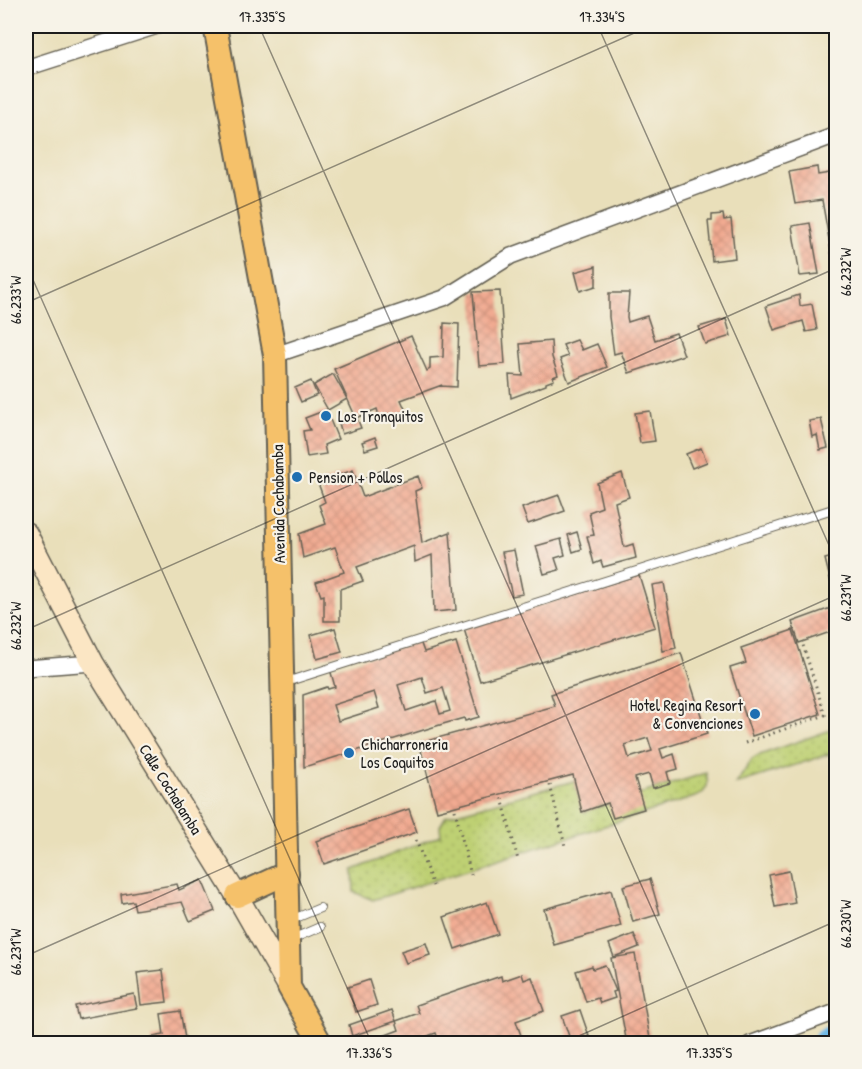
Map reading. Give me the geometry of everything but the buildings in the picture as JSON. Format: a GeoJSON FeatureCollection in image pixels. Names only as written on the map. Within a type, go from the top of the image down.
{"type":"FeatureCollection","features":[{"type":"Feature","properties":{"kind":"main road","name":"Avenida Cochabamba"},"geometry":{"type":"LineString","coordinates":[[215,26],[276,355],[289,987]]}},
{"type":"Feature","properties":{"kind":"main road"},"geometry":{"type":"LineString","coordinates":[[237,896],[287,873]]}},
{"type":"Feature","properties":{"kind":"main road","name":"Calle Cochabamba"},"geometry":{"type":"LineString","coordinates":[[289,987],[321,1044]]}},
{"type":"Feature","properties":{"kind":"street"},"geometry":{"type":"LineString","coordinates":[[26,68],[157,26]]}},
{"type":"Feature","properties":{"kind":"street"},"geometry":{"type":"LineString","coordinates":[[276,355],[444,298],[511,256],[837,135]]}},
{"type":"Feature","properties":{"kind":"street","name":"Calle Cochabamba"},"geometry":{"type":"LineString","coordinates":[[26,532],[93,663],[237,896],[289,987]]}},
{"type":"Feature","properties":{"kind":"street"},"geometry":{"type":"LineString","coordinates":[[26,668],[93,663]]}},
{"type":"Feature","properties":{"kind":"street"},"geometry":{"type":"LineString","coordinates":[[750,1044],[837,1012]]}},
{"type":"Feature","properties":{"kind":"lane"},"geometry":{"type":"LineString","coordinates":[[282,683],[837,508]]}},
{"type":"Feature","properties":{"kind":"lane"},"geometry":{"type":"LineString","coordinates":[[287,931],[320,908]]}},
{"type":"Feature","properties":{"kind":"lane"},"geometry":{"type":"LineString","coordinates":[[287,931],[320,927]]}},
{"type":"Feature","properties":{"kind":"path"},"geometry":{"type":"LineString","coordinates":[[745,743],[825,715],[803,645]]}},
{"type":"Feature","properties":{"kind":"path"},"geometry":{"type":"LineString","coordinates":[[550,784],[565,846]]}},
{"type":"Feature","properties":{"kind":"path"},"geometry":{"type":"LineString","coordinates":[[502,798],[518,860]]}},
{"type":"Feature","properties":{"kind":"path"},"geometry":{"type":"LineString","coordinates":[[455,810],[471,875]]}},
{"type":"Feature","properties":{"kind":"path"},"geometry":{"type":"LineString","coordinates":[[416,840],[433,886]]}},
{"type":"Feature","properties":{"kind":"green space"},"geometry":{"type":"Polygon","coordinates":[[[836,728],[836,752],[736,784],[752,759],[757,756],[836,728]]]}},
{"type":"Feature","properties":{"kind":"green space"},"geometry":{"type":"Polygon","coordinates":[[[706,773],[707,786],[698,796],[373,900],[354,892],[353,870],[441,835],[440,826],[446,816],[574,781],[583,812],[706,773]]]}},
{"type":"Feature","properties":{"kind":"waterway"},"geometry":{"type":"LineString","coordinates":[[828,1044],[836,1040]]}},
{"type":"Feature","properties":{"kind":"place","name":"Los Tronquitos"},"geometry":{"type":"Point","coordinates":[326,416]}},
{"type":"Feature","properties":{"kind":"place","name":"Pension + Pollos"},"geometry":{"type":"Point","coordinates":[297,477]}},
{"type":"Feature","properties":{"kind":"place","name":"Hotel Regina Resort & Convenciones"},"geometry":{"type":"Point","coordinates":[755,714]}},
{"type":"Feature","properties":{"kind":"place","name":"Chicharroneria Los Coquitos"},"geometry":{"type":"Point","coordinates":[349,753]}}]}
